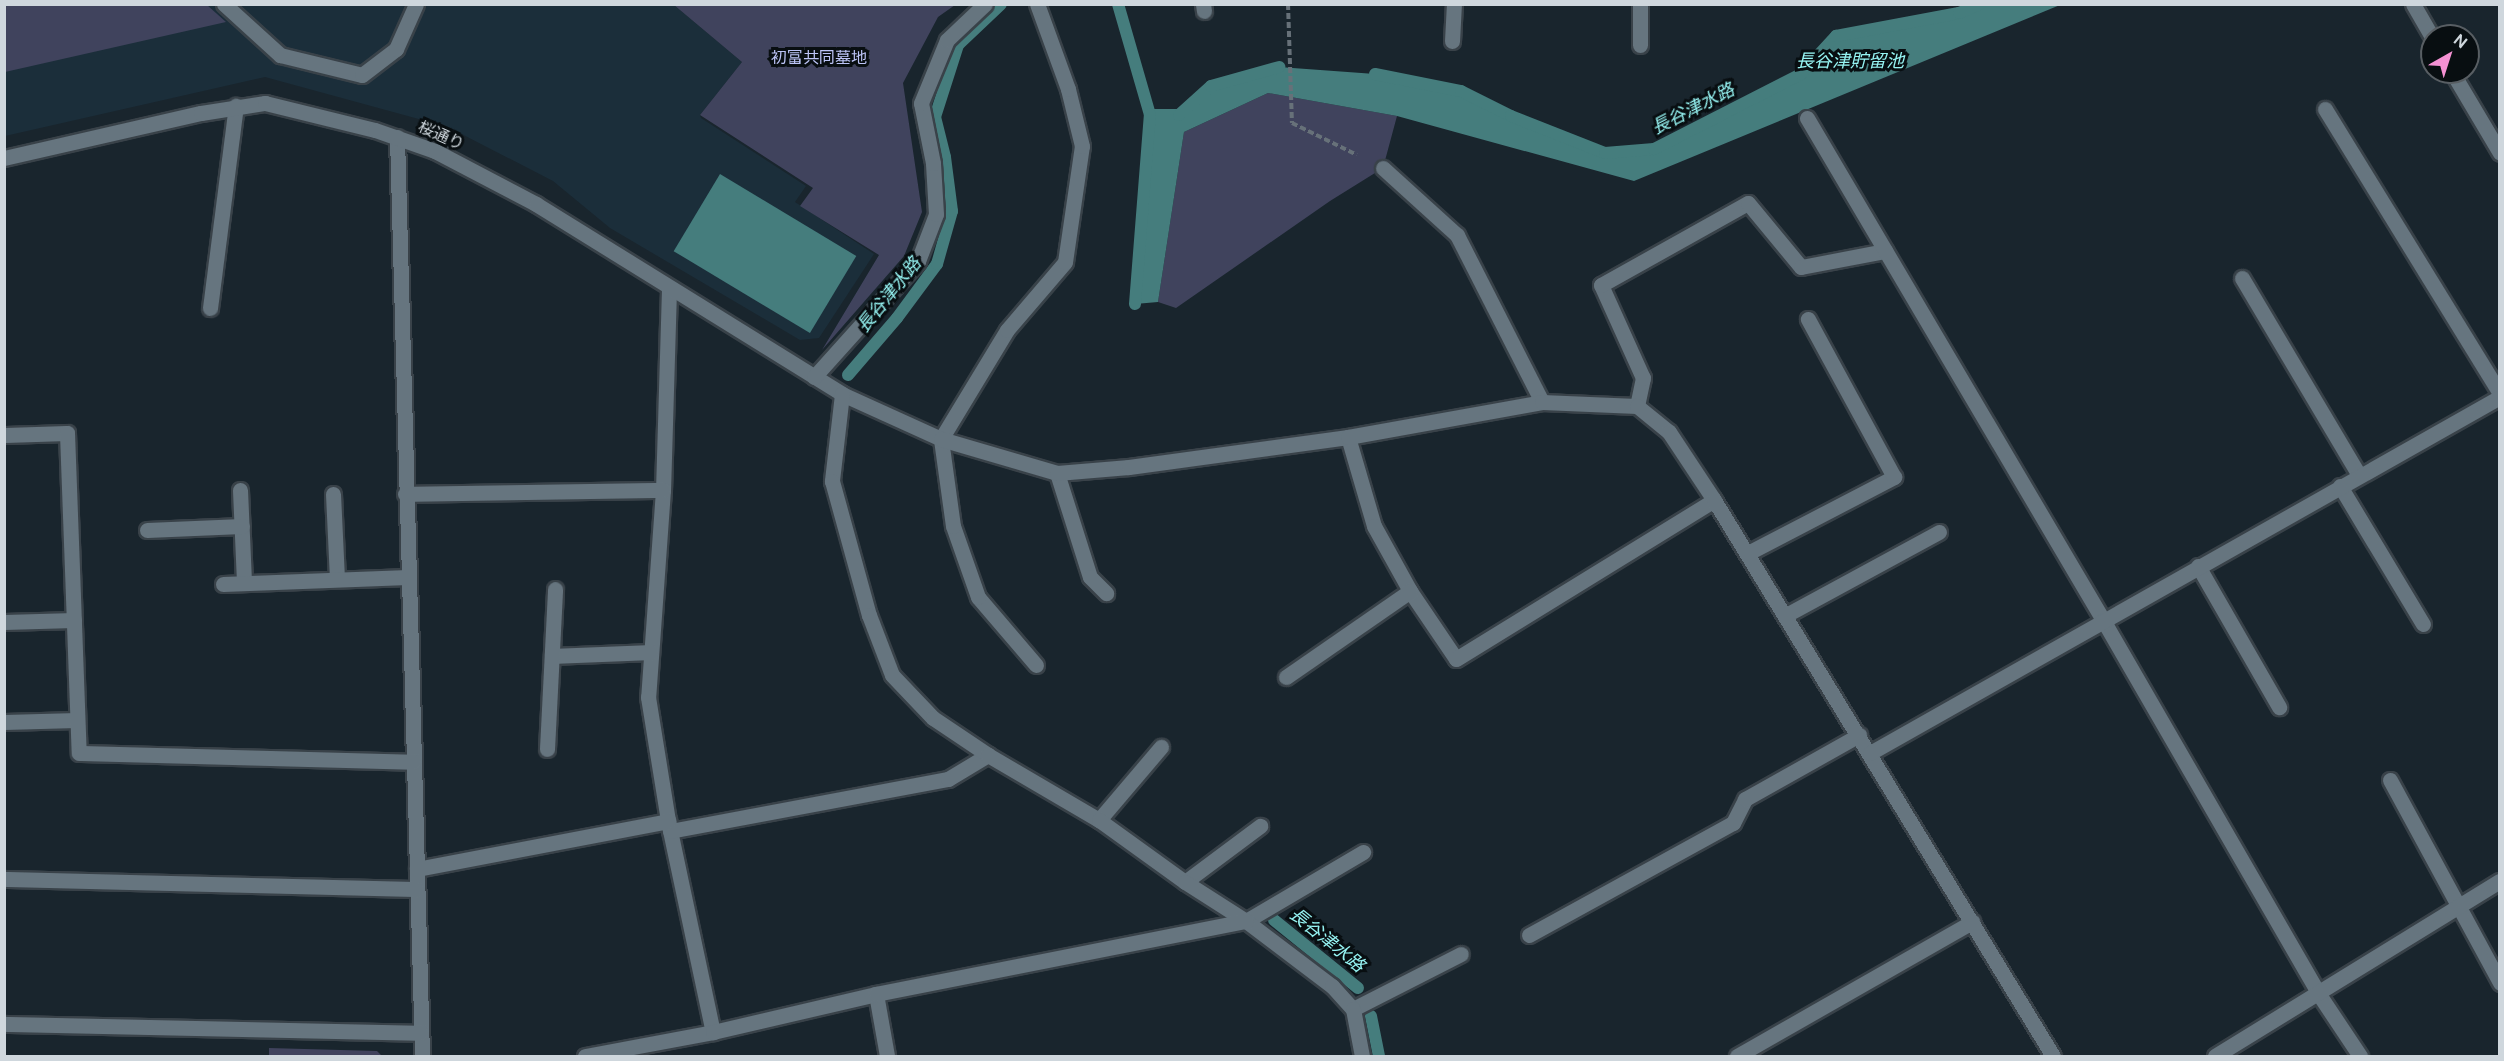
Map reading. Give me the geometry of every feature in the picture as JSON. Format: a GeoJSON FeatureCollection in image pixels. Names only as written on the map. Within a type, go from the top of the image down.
{"type":"FeatureCollection","features":[{"type":"Feature","properties":{"kind":"street"},"geometry":{"type":"LineString","coordinates":[[224,4],[279,55],[362,75],[396,49],[416,4]]}},
{"type":"Feature","properties":{"kind":"street"},"geometry":{"type":"LineString","coordinates":[[814,377],[918,261],[936,214],[933,163],[921,104],[947,40],[985,4]]}},
{"type":"Feature","properties":{"kind":"street"},"geometry":{"type":"LineString","coordinates":[[1036,665],[978,597],[953,526],[941,439],[1007,330],[1065,262],[1082,146],[1068,89],[1037,4]]}},
{"type":"Feature","properties":{"kind":"street"},"geometry":{"type":"LineString","coordinates":[[1452,41],[1454,4]]}},
{"type":"Feature","properties":{"kind":"street"},"geometry":{"type":"LineString","coordinates":[[1640,4],[1640,45]]}},
{"type":"Feature","properties":{"kind":"street"},"geometry":{"type":"LineString","coordinates":[[2413,4],[2425,24]]}},
{"type":"Feature","properties":{"kind":"street"},"geometry":{"type":"LineString","coordinates":[[2459,84],[2499,153]]}},
{"type":"Feature","properties":{"kind":"street","name":"桜通り"},"geometry":{"type":"LineString","coordinates":[[4,158],[236,106],[265,103],[397,137],[435,151],[536,204],[669,289],[842,394],[941,439],[1058,473]]}},
{"type":"Feature","properties":{"kind":"street"},"geometry":{"type":"LineString","coordinates":[[210,308],[236,106]]}},
{"type":"Feature","properties":{"kind":"street"},"geometry":{"type":"LineString","coordinates":[[1870,753],[2499,395],[2325,109]]}},
{"type":"Feature","properties":{"kind":"street"},"geometry":{"type":"LineString","coordinates":[[1807,118],[2103,620],[2318,993],[2360,1056]]}},
{"type":"Feature","properties":{"kind":"street"},"geometry":{"type":"LineString","coordinates":[[397,137],[422,1056]]}},
{"type":"Feature","properties":{"kind":"street"},"geometry":{"type":"LineString","coordinates":[[1383,168],[1457,235],[1542,402]]}},
{"type":"Feature","properties":{"kind":"street"},"geometry":{"type":"LineString","coordinates":[[1637,406],[1643,378],[1601,285],[1748,203],[1801,267],[1885,251]]}},
{"type":"Feature","properties":{"kind":"street"},"geometry":{"type":"LineString","coordinates":[[2242,279],[2359,475]]}},
{"type":"Feature","properties":{"kind":"street"},"geometry":{"type":"LineString","coordinates":[[669,289],[663,490],[648,697],[669,826],[713,1032]]}},
{"type":"Feature","properties":{"kind":"street"},"geometry":{"type":"LineString","coordinates":[[1748,553],[1894,477],[1808,319]]}},
{"type":"Feature","properties":{"kind":"street"},"geometry":{"type":"LineString","coordinates":[[842,394],[831,481],[869,615],[892,675],[933,718],[988,755],[1100,820],[1185,882],[1246,921],[1332,986],[1353,1009],[1362,1056]]}},
{"type":"Feature","properties":{"kind":"street"},"geometry":{"type":"LineString","coordinates":[[1106,593],[1090,577],[1058,473],[1130,467],[1348,437],[1542,402],[1637,406],[1669,432],[1748,553],[2053,1056]]}},
{"type":"Feature","properties":{"kind":"street"},"geometry":{"type":"LineString","coordinates":[[4,435],[67,433],[79,753],[414,762]]}},
{"type":"Feature","properties":{"kind":"street"},"geometry":{"type":"LineString","coordinates":[[1348,437],[1374,525],[1410,591],[1456,659],[1714,500]]}},
{"type":"Feature","properties":{"kind":"street"},"geometry":{"type":"LineString","coordinates":[[2340,486],[2423,624]]}},
{"type":"Feature","properties":{"kind":"street"},"geometry":{"type":"LineString","coordinates":[[240,490],[244,583]]}},
{"type":"Feature","properties":{"kind":"street"},"geometry":{"type":"LineString","coordinates":[[405,494],[663,490]]}},
{"type":"Feature","properties":{"kind":"street"},"geometry":{"type":"LineString","coordinates":[[333,494],[337,579]]}},
{"type":"Feature","properties":{"kind":"street"},"geometry":{"type":"LineString","coordinates":[[147,530],[242,526]]}},
{"type":"Feature","properties":{"kind":"street"},"geometry":{"type":"LineString","coordinates":[[1786,615],[1939,532]]}},
{"type":"Feature","properties":{"kind":"street"},"geometry":{"type":"LineString","coordinates":[[2198,566],[2279,707]]}},
{"type":"Feature","properties":{"kind":"street"},"geometry":{"type":"LineString","coordinates":[[223,584],[408,577]]}},
{"type":"Feature","properties":{"kind":"street"},"geometry":{"type":"LineString","coordinates":[[547,749],[555,589]]}},
{"type":"Feature","properties":{"kind":"street"},"geometry":{"type":"LineString","coordinates":[[1286,676],[1410,591]]}},
{"type":"Feature","properties":{"kind":"street"},"geometry":{"type":"LineString","coordinates":[[4,622],[74,620]]}},
{"type":"Feature","properties":{"kind":"street"},"geometry":{"type":"LineString","coordinates":[[552,656],[651,652]]}},
{"type":"Feature","properties":{"kind":"street"},"geometry":{"type":"LineString","coordinates":[[4,722],[77,720]]}},
{"type":"Feature","properties":{"kind":"street"},"geometry":{"type":"LineString","coordinates":[[1529,935],[1733,824],[1744,800],[1860,735]]}},
{"type":"Feature","properties":{"kind":"street"},"geometry":{"type":"LineString","coordinates":[[1100,820],[1161,747]]}},
{"type":"Feature","properties":{"kind":"street"},"geometry":{"type":"LineString","coordinates":[[417,869],[948,779],[988,755]]}},
{"type":"Feature","properties":{"kind":"street"},"geometry":{"type":"LineString","coordinates":[[2390,780],[2499,983]]}},
{"type":"Feature","properties":{"kind":"street"},"geometry":{"type":"LineString","coordinates":[[1185,882],[1260,826]]}},
{"type":"Feature","properties":{"kind":"street"},"geometry":{"type":"LineString","coordinates":[[585,1056],[713,1032],[876,994],[1246,921],[1363,852]]}},
{"type":"Feature","properties":{"kind":"street"},"geometry":{"type":"LineString","coordinates":[[4,879],[417,889]]}},
{"type":"Feature","properties":{"kind":"street"},"geometry":{"type":"LineString","coordinates":[[2215,1056],[2499,881]]}},
{"type":"Feature","properties":{"kind":"street"},"geometry":{"type":"LineString","coordinates":[[1737,1056],[1972,922]]}},
{"type":"Feature","properties":{"kind":"street"},"geometry":{"type":"LineString","coordinates":[[1353,1009],[1461,954]]}},
{"type":"Feature","properties":{"kind":"street"},"geometry":{"type":"LineString","coordinates":[[876,994],[887,1056]]}},
{"type":"Feature","properties":{"kind":"street"},"geometry":{"type":"LineString","coordinates":[[4,1024],[421,1033]]}},
{"type":"Feature","properties":{"kind":"path"},"geometry":{"type":"LineString","coordinates":[[1288,4],[1292,123],[1383,168]]}},
{"type":"Feature","properties":{"kind":"shaded area"},"geometry":{"type":"Polygon","coordinates":[[[4,5],[674,5],[742,62],[700,115],[701,118],[806,186],[795,202],[874,254],[819,338],[800,340],[610,228],[553,181],[448,127],[265,77],[5,136],[4,5]]]}},
{"type":"Feature","properties":{"kind":"green space"},"geometry":{"type":"Polygon","coordinates":[[[4,5],[207,5],[226,22],[5,72],[4,5]]]}},
{"type":"Feature","properties":{"kind":"green space","name":"初富共同墓地"},"geometry":{"type":"Polygon","coordinates":[[[674,5],[955,5],[938,17],[903,83],[922,212],[904,256],[822,350],[879,255],[800,206],[813,188],[700,115],[742,62],[674,5]]]}},
{"type":"Feature","properties":{"kind":"green space"},"geometry":{"type":"Polygon","coordinates":[[[1268,93],[1397,116],[1383,168],[1330,201],[1176,308],[1158,302],[1184,132],[1268,93]]]}},
{"type":"Feature","properties":{"kind":"green space"},"geometry":{"type":"Polygon","coordinates":[[[269,1048],[377,1051],[382,1056],[269,1056],[269,1048]]]}},
{"type":"Feature","properties":{"kind":"water","name":"長谷津貯留池"},"geometry":{"type":"Polygon","coordinates":[[[1980,5],[2060,5],[1634,181],[1397,116],[1268,93],[1184,132],[1158,302],[1135,304],[1150,115],[1179,115],[1211,86],[1279,67],[1375,74],[1461,91],[1511,116],[1605,153],[1654,149],[1800,74],[1836,36],[1959,13],[1980,5]]]}},
{"type":"Feature","properties":{"kind":"water"},"geometry":{"type":"Polygon","coordinates":[[[720,174],[856,256],[810,333],[674,251],[720,174]]]}},
{"type":"Feature","properties":{"kind":"waterway","name":"長谷津水路"},"geometry":{"type":"LineString","coordinates":[[848,375],[897,318],[937,264],[952,211],[945,157],[935,117],[958,45],[1001,4]]}},
{"type":"Feature","properties":{"kind":"waterway","name":"長谷津水路"},"geometry":{"type":"LineString","coordinates":[[1118,4],[1150,115],[1179,115],[1211,86],[1279,67]]}},
{"type":"Feature","properties":{"kind":"waterway","name":"長谷津水路"},"geometry":{"type":"LineString","coordinates":[[1375,74],[1461,91],[1511,116],[1605,153],[1654,149],[1801,74],[1836,36],[1959,13],[1980,4]]}},
{"type":"Feature","properties":{"kind":"waterway"},"geometry":{"type":"LineString","coordinates":[[1135,304],[1150,115]]}},
{"type":"Feature","properties":{"kind":"waterway","name":"長谷津水路"},"geometry":{"type":"LineString","coordinates":[[1274,920],[1358,988]]}},
{"type":"Feature","properties":{"kind":"waterway","name":"長谷津水路"},"geometry":{"type":"LineString","coordinates":[[1371,1016],[1379,1056]]}}]}
